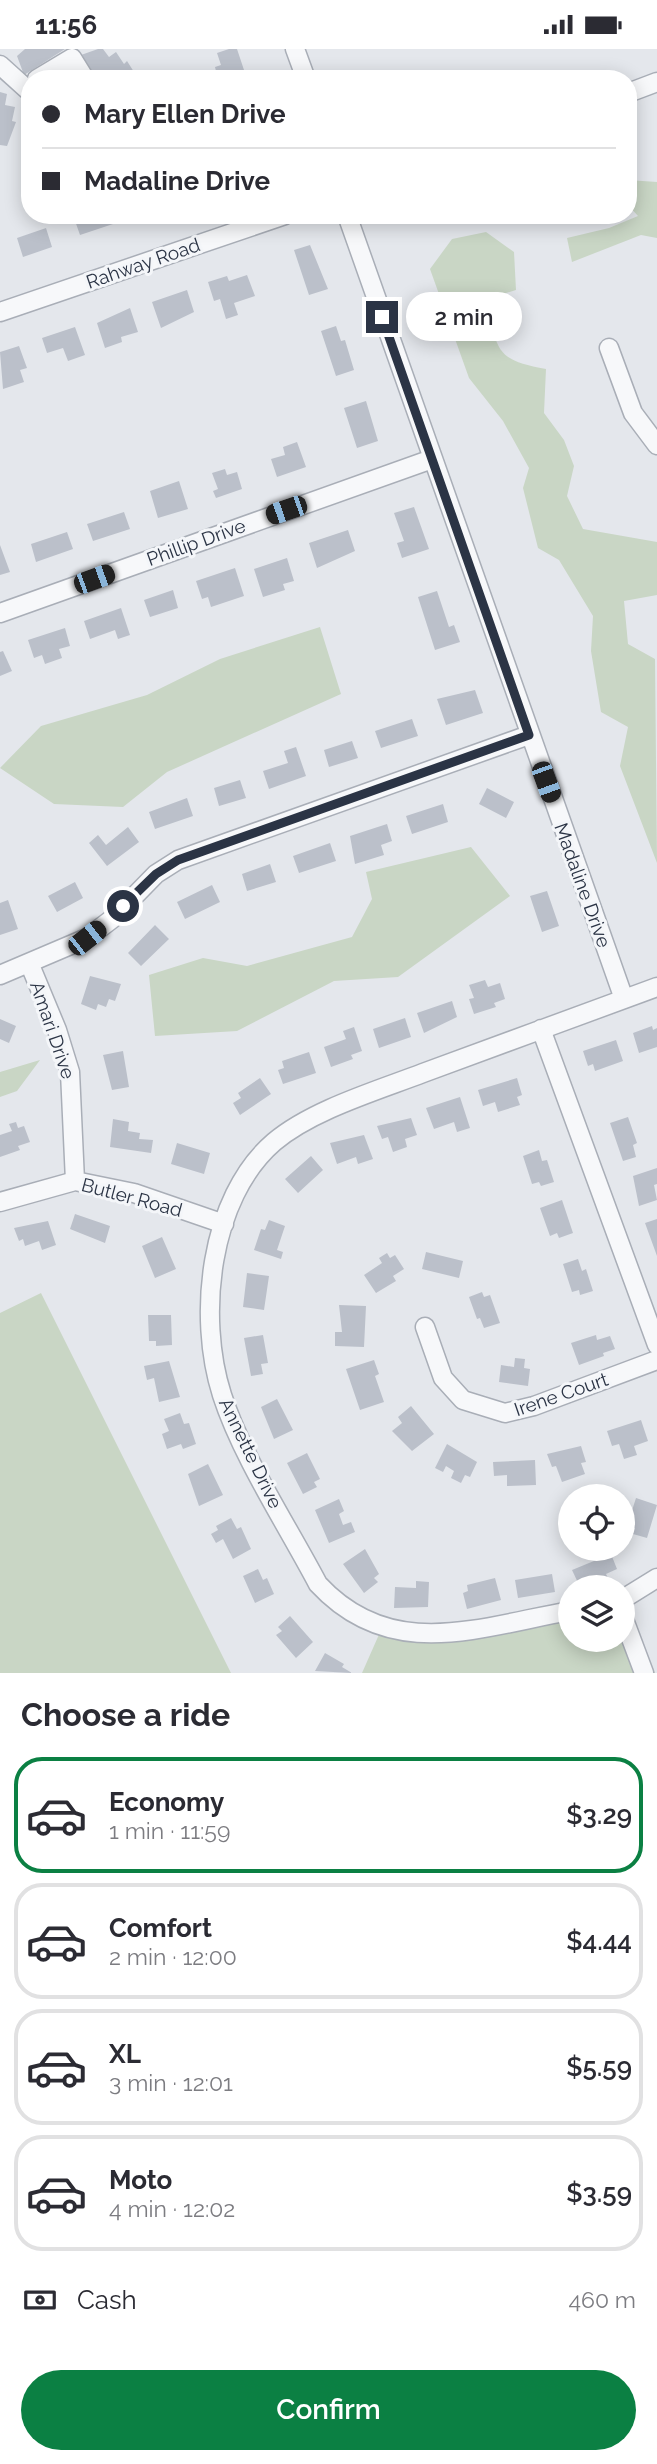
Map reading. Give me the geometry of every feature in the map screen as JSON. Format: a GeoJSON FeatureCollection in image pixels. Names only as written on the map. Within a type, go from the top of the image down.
{"type":"FeatureCollection","features":[{"type":"Feature","properties":{"kind":"street"},"geometry":{"type":"LineString","coordinates":[[295,49],[303,70]]}},
{"type":"Feature","properties":{"kind":"street"},"geometry":{"type":"LineString","coordinates":[[53,70],[72,58],[79,70]]}},
{"type":"Feature","properties":{"kind":"street"},"geometry":{"type":"LineString","coordinates":[[0,65],[21,79]]}},
{"type":"Feature","properties":{"kind":"street"},"geometry":{"type":"LineString","coordinates":[[637,90],[657,82]]}},
{"type":"Feature","properties":{"kind":"street","name":"Rahway Road"},"geometry":{"type":"LineString","coordinates":[[0,311],[258,224]]}},
{"type":"Feature","properties":{"kind":"street","name":"Madaline Drive"},"geometry":{"type":"LineString","coordinates":[[350,224],[624,999]]}},
{"type":"Feature","properties":{"kind":"street"},"geometry":{"type":"LineString","coordinates":[[610,348],[634,413],[657,445]]}},
{"type":"Feature","properties":{"kind":"street","name":"Phillip Drive"},"geometry":{"type":"LineString","coordinates":[[0,613],[432,459]]}},
{"type":"Feature","properties":{"kind":"street"},"geometry":{"type":"LineString","coordinates":[[0,975],[30,965],[87,938],[112,919],[156,874],[178,860],[529,735]]}},
{"type":"Feature","properties":{"kind":"street","name":"Amari Drive"},"geometry":{"type":"LineString","coordinates":[[30,965],[57,1030],[70,1072],[75,1181]]}},
{"type":"Feature","properties":{"kind":"street","name":"Annette Drive"},"geometry":{"type":"LineString","coordinates":[[558,1613],[435,1635],[405,1633],[363,1620],[339,1604],[318,1584],[232,1421],[215,1368],[209,1313],[212,1279],[228,1206],[248,1169],[273,1143],[297,1125],[377,1090],[657,987]]}},
{"type":"Feature","properties":{"kind":"street"},"geometry":{"type":"LineString","coordinates":[[541,1029],[657,1345]]}},
{"type":"Feature","properties":{"kind":"street","name":"Butler Road"},"geometry":{"type":"LineString","coordinates":[[0,1202],[75,1181],[134,1193],[224,1224]]}},
{"type":"Feature","properties":{"kind":"street","name":"Irene Court"},"geometry":{"type":"LineString","coordinates":[[425,1327],[443,1378],[463,1400],[505,1413],[534,1406],[657,1360]]}},
{"type":"Feature","properties":{"kind":"street"},"geometry":{"type":"LineString","coordinates":[[635,1592],[657,1578]]}},
{"type":"Feature","properties":{"kind":"street"},"geometry":{"type":"LineString","coordinates":[[635,1649],[644,1673]]}},
{"type":"Feature","properties":{"kind":"green space"},"geometry":{"type":"Polygon","coordinates":[[[637,181],[657,182],[657,238],[641,235],[572,262],[567,238],[619,224],[637,224],[637,181]]]}},
{"type":"Feature","properties":{"kind":"green space"},"geometry":{"type":"Polygon","coordinates":[[[486,232],[514,252],[516,290],[487,299],[496,340],[507,356],[546,369],[544,413],[564,440],[574,466],[567,496],[583,529],[657,542],[657,595],[624,601],[628,644],[655,659],[657,863],[620,766],[628,727],[601,712],[591,651],[593,616],[559,560],[538,548],[523,488],[529,468],[503,421],[469,378],[430,269],[452,239],[486,232]]]}},
{"type":"Feature","properties":{"kind":"green space"},"geometry":{"type":"Polygon","coordinates":[[[320,627],[341,694],[167,772],[123,807],[54,804],[0,768],[41,726],[147,695],[220,659],[320,627]]]}},
{"type":"Feature","properties":{"kind":"green space"},"geometry":{"type":"Polygon","coordinates":[[[471,847],[510,896],[398,977],[334,981],[237,1031],[155,1036],[149,975],[203,958],[247,966],[352,937],[372,899],[366,872],[471,847]]]}},
{"type":"Feature","properties":{"kind":"green space"},"geometry":{"type":"Polygon","coordinates":[[[40,1060],[17,1091],[0,1097],[0,1072],[40,1060]]]}},
{"type":"Feature","properties":{"kind":"green space"},"geometry":{"type":"Polygon","coordinates":[[[41,1293],[231,1673],[0,1673],[0,1313],[41,1293]]]}},
{"type":"Feature","properties":{"kind":"green space"},"geometry":{"type":"Polygon","coordinates":[[[558,1616],[558,1652],[635,1652],[635,1635],[655,1673],[362,1673],[381,1630],[558,1616]]]}},
{"type":"Feature","properties":{"kind":"building"},"geometry":{"type":"Polygon","coordinates":[[[25,49],[65,49],[32,70],[22,70],[17,56],[25,49]]]}},
{"type":"Feature","properties":{"kind":"building"},"geometry":{"type":"Polygon","coordinates":[[[98,49],[103,49],[109,57],[116,52],[124,64],[127,61],[133,70],[90,70],[81,55],[98,49]]]}},
{"type":"Feature","properties":{"kind":"building"},"geometry":{"type":"Polygon","coordinates":[[[237,49],[244,70],[216,70],[215,67],[221,65],[217,53],[237,49]]]}},
{"type":"Feature","properties":{"kind":"building"},"geometry":{"type":"Polygon","coordinates":[[[0,92],[7,94],[5,105],[15,107],[12,121],[16,122],[7,146],[0,145],[0,92]]]}},
{"type":"Feature","properties":{"kind":"building"},"geometry":{"type":"Polygon","coordinates":[[[76,224],[113,224],[80,235],[76,224]]]}},
{"type":"Feature","properties":{"kind":"building"},"geometry":{"type":"Polygon","coordinates":[[[46,228],[52,247],[23,257],[17,238],[46,228]]]}},
{"type":"Feature","properties":{"kind":"building"},"geometry":{"type":"Polygon","coordinates":[[[310,245],[328,289],[309,295],[294,250],[310,245]]]}},
{"type":"Feature","properties":{"kind":"building"},"geometry":{"type":"Polygon","coordinates":[[[247,275],[255,296],[234,303],[238,315],[226,319],[220,299],[214,301],[208,282],[227,276],[229,281],[247,275]]]}},
{"type":"Feature","properties":{"kind":"building"},"geometry":{"type":"Polygon","coordinates":[[[187,290],[194,312],[161,328],[152,302],[187,290]]]}},
{"type":"Feature","properties":{"kind":"building"},"geometry":{"type":"Polygon","coordinates":[[[130,308],[138,332],[121,337],[122,342],[105,348],[97,323],[130,308]]]}},
{"type":"Feature","properties":{"kind":"building"},"geometry":{"type":"Polygon","coordinates":[[[336,326],[341,341],[345,340],[354,370],[336,376],[321,331],[336,326]]]}},
{"type":"Feature","properties":{"kind":"building"},"geometry":{"type":"Polygon","coordinates":[[[75,327],[85,355],[68,361],[63,348],[47,353],[42,338],[75,327]]]}},
{"type":"Feature","properties":{"kind":"building"},"geometry":{"type":"Polygon","coordinates":[[[19,346],[27,368],[20,370],[24,382],[3,389],[0,352],[19,346]]]}},
{"type":"Feature","properties":{"kind":"building"},"geometry":{"type":"Polygon","coordinates":[[[366,401],[378,441],[357,448],[344,408],[366,401]]]}},
{"type":"Feature","properties":{"kind":"building"},"geometry":{"type":"Polygon","coordinates":[[[297,442],[306,467],[277,477],[271,459],[285,455],[283,447],[297,442]]]}},
{"type":"Feature","properties":{"kind":"building"},"geometry":{"type":"Polygon","coordinates":[[[225,469],[227,475],[237,472],[242,489],[216,498],[213,491],[218,489],[212,473],[225,469]]]}},
{"type":"Feature","properties":{"kind":"building"},"geometry":{"type":"Polygon","coordinates":[[[179,481],[188,509],[158,518],[150,491],[179,481]]]}},
{"type":"Feature","properties":{"kind":"building"},"geometry":{"type":"Polygon","coordinates":[[[414,507],[429,549],[402,558],[397,543],[404,541],[394,513],[414,507]]]}},
{"type":"Feature","properties":{"kind":"building"},"geometry":{"type":"Polygon","coordinates":[[[124,512],[130,529],[93,541],[87,524],[124,512]]]}},
{"type":"Feature","properties":{"kind":"building"},"geometry":{"type":"Polygon","coordinates":[[[348,530],[355,551],[317,568],[309,543],[348,530]]]}},
{"type":"Feature","properties":{"kind":"building"},"geometry":{"type":"Polygon","coordinates":[[[67,532],[73,549],[36,562],[31,544],[67,532]]]}},
{"type":"Feature","properties":{"kind":"building"},"geometry":{"type":"Polygon","coordinates":[[[0,545],[10,572],[0,575],[0,545]]]}},
{"type":"Feature","properties":{"kind":"building"},"geometry":{"type":"Polygon","coordinates":[[[287,558],[294,581],[283,584],[285,590],[263,597],[254,569],[287,558]]]}},
{"type":"Feature","properties":{"kind":"building"},"geometry":{"type":"Polygon","coordinates":[[[235,568],[244,596],[211,607],[208,597],[202,599],[196,581],[235,568]]]}},
{"type":"Feature","properties":{"kind":"building"},"geometry":{"type":"Polygon","coordinates":[[[173,590],[178,608],[150,617],[144,600],[173,590]]]}},
{"type":"Feature","properties":{"kind":"building"},"geometry":{"type":"Polygon","coordinates":[[[437,591],[449,627],[454,625],[460,642],[435,650],[418,597],[437,591]]]}},
{"type":"Feature","properties":{"kind":"building"},"geometry":{"type":"Polygon","coordinates":[[[121,608],[130,635],[118,639],[115,630],[90,639],[84,621],[121,608]]]}},
{"type":"Feature","properties":{"kind":"building"},"geometry":{"type":"Polygon","coordinates":[[[65,628],[70,646],[59,649],[62,658],[45,664],[42,655],[34,658],[28,640],[65,628]]]}},
{"type":"Feature","properties":{"kind":"building"},"geometry":{"type":"Polygon","coordinates":[[[3,651],[12,671],[0,676],[0,652],[3,651]]]}},
{"type":"Feature","properties":{"kind":"building"},"geometry":{"type":"Polygon","coordinates":[[[475,690],[483,713],[446,725],[437,699],[475,690]]]}},
{"type":"Feature","properties":{"kind":"building"},"geometry":{"type":"Polygon","coordinates":[[[412,719],[418,736],[381,748],[375,731],[412,719]]]}},
{"type":"Feature","properties":{"kind":"building"},"geometry":{"type":"Polygon","coordinates":[[[352,741],[358,758],[329,767],[324,750],[352,741]]]}},
{"type":"Feature","properties":{"kind":"building"},"geometry":{"type":"Polygon","coordinates":[[[296,747],[306,776],[269,789],[263,771],[288,763],[284,751],[296,747]]]}},
{"type":"Feature","properties":{"kind":"building"},"geometry":{"type":"Polygon","coordinates":[[[240,780],[246,798],[219,806],[214,788],[240,780]]]}},
{"type":"Feature","properties":{"kind":"building"},"geometry":{"type":"Polygon","coordinates":[[[487,788],[514,802],[506,818],[479,804],[487,788]]]}},
{"type":"Feature","properties":{"kind":"building"},"geometry":{"type":"Polygon","coordinates":[[[187,798],[193,816],[155,829],[149,812],[187,798]]]}},
{"type":"Feature","properties":{"kind":"building"},"geometry":{"type":"Polygon","coordinates":[[[443,804],[448,822],[412,834],[406,816],[443,804]]]}},
{"type":"Feature","properties":{"kind":"building"},"geometry":{"type":"Polygon","coordinates":[[[387,824],[392,841],[381,845],[384,855],[355,864],[350,836],[387,824]]]}},
{"type":"Feature","properties":{"kind":"building"},"geometry":{"type":"Polygon","coordinates":[[[128,827],[139,842],[107,866],[89,843],[98,835],[106,845],[128,827]]]}},
{"type":"Feature","properties":{"kind":"building"},"geometry":{"type":"Polygon","coordinates":[[[330,843],[336,861],[299,873],[293,856],[330,843]]]}},
{"type":"Feature","properties":{"kind":"building"},"geometry":{"type":"Polygon","coordinates":[[[270,864],[276,882],[247,891],[242,874],[270,864]]]}},
{"type":"Feature","properties":{"kind":"building"},"geometry":{"type":"Polygon","coordinates":[[[75,882],[83,898],[57,912],[48,896],[75,882]]]}},
{"type":"Feature","properties":{"kind":"building"},"geometry":{"type":"Polygon","coordinates":[[[212,885],[220,902],[185,919],[177,902],[212,885]]]}},
{"type":"Feature","properties":{"kind":"building"},"geometry":{"type":"Polygon","coordinates":[[[547,891],[559,926],[542,932],[530,896],[547,891]]]}},
{"type":"Feature","properties":{"kind":"building"},"geometry":{"type":"Polygon","coordinates":[[[8,900],[18,929],[0,935],[0,903],[8,900]]]}},
{"type":"Feature","properties":{"kind":"building"},"geometry":{"type":"Polygon","coordinates":[[[155,925],[169,939],[141,966],[128,953],[155,925]]]}},
{"type":"Feature","properties":{"kind":"building"},"geometry":{"type":"Polygon","coordinates":[[[90,976],[121,984],[115,1001],[109,999],[106,1007],[98,1004],[96,1010],[81,1004],[90,976]]]}},
{"type":"Feature","properties":{"kind":"building"},"geometry":{"type":"Polygon","coordinates":[[[485,980],[488,987],[500,983],[505,999],[494,1003],[496,1007],[474,1014],[469,999],[474,998],[469,985],[485,980]]]}},
{"type":"Feature","properties":{"kind":"building"},"geometry":{"type":"Polygon","coordinates":[[[452,1001],[457,1017],[424,1033],[417,1013],[452,1001]]]}},
{"type":"Feature","properties":{"kind":"building"},"geometry":{"type":"Polygon","coordinates":[[[405,1018],[411,1037],[379,1048],[373,1029],[405,1018]]]}},
{"type":"Feature","properties":{"kind":"building"},"geometry":{"type":"Polygon","coordinates":[[[0,1019],[16,1026],[9,1043],[0,1039],[0,1019]]]}},
{"type":"Feature","properties":{"kind":"building"},"geometry":{"type":"Polygon","coordinates":[[[652,1026],[653,1030],[657,1028],[657,1047],[639,1053],[633,1033],[652,1026]]]}},
{"type":"Feature","properties":{"kind":"building"},"geometry":{"type":"Polygon","coordinates":[[[354,1027],[362,1051],[351,1055],[353,1059],[331,1067],[324,1047],[346,1039],[343,1031],[354,1027]]]}},
{"type":"Feature","properties":{"kind":"building"},"geometry":{"type":"Polygon","coordinates":[[[616,1040],[623,1061],[595,1071],[593,1064],[588,1066],[583,1051],[616,1040]]]}},
{"type":"Feature","properties":{"kind":"building"},"geometry":{"type":"Polygon","coordinates":[[[123,1051],[129,1087],[112,1090],[103,1055],[123,1051]]]}},
{"type":"Feature","properties":{"kind":"building"},"geometry":{"type":"Polygon","coordinates":[[[309,1052],[316,1073],[283,1084],[278,1070],[284,1068],[282,1061],[309,1052]]]}},
{"type":"Feature","properties":{"kind":"building"},"geometry":{"type":"Polygon","coordinates":[[[260,1078],[271,1094],[240,1115],[233,1103],[241,1098],[238,1093],[260,1078]]]}},
{"type":"Feature","properties":{"kind":"building"},"geometry":{"type":"Polygon","coordinates":[[[517,1078],[522,1095],[517,1097],[520,1105],[498,1112],[495,1102],[483,1106],[478,1090],[517,1078]]]}},
{"type":"Feature","properties":{"kind":"building"},"geometry":{"type":"Polygon","coordinates":[[[460,1097],[470,1128],[457,1132],[454,1122],[434,1129],[426,1108],[460,1097]]]}},
{"type":"Feature","properties":{"kind":"building"},"geometry":{"type":"Polygon","coordinates":[[[628,1117],[637,1143],[633,1145],[636,1157],[623,1161],[610,1123],[628,1117]]]}},
{"type":"Feature","properties":{"kind":"building"},"geometry":{"type":"Polygon","coordinates":[[[411,1118],[417,1135],[405,1139],[407,1147],[393,1152],[388,1137],[382,1139],[377,1126],[411,1118]]]}},
{"type":"Feature","properties":{"kind":"building"},"geometry":{"type":"Polygon","coordinates":[[[113,1119],[129,1122],[128,1131],[140,1133],[139,1139],[153,1140],[151,1153],[110,1147],[113,1119]]]}},
{"type":"Feature","properties":{"kind":"building"},"geometry":{"type":"Polygon","coordinates":[[[16,1122],[18,1128],[24,1126],[30,1142],[18,1146],[20,1150],[0,1157],[0,1135],[12,1131],[9,1124],[16,1122]]]}},
{"type":"Feature","properties":{"kind":"building"},"geometry":{"type":"Polygon","coordinates":[[[364,1135],[373,1159],[358,1164],[356,1157],[337,1164],[330,1143],[364,1135]]]}},
{"type":"Feature","properties":{"kind":"building"},"geometry":{"type":"Polygon","coordinates":[[[177,1143],[210,1153],[204,1174],[171,1164],[177,1143]]]}},
{"type":"Feature","properties":{"kind":"building"},"geometry":{"type":"Polygon","coordinates":[[[539,1150],[542,1161],[547,1160],[554,1182],[541,1186],[539,1182],[532,1184],[523,1156],[539,1150]]]}},
{"type":"Feature","properties":{"kind":"building"},"geometry":{"type":"Polygon","coordinates":[[[311,1156],[323,1170],[298,1193],[285,1179],[311,1156]]]}},
{"type":"Feature","properties":{"kind":"building"},"geometry":{"type":"Polygon","coordinates":[[[657,1168],[657,1184],[654,1185],[657,1200],[639,1206],[633,1176],[657,1168]]]}},
{"type":"Feature","properties":{"kind":"building"},"geometry":{"type":"Polygon","coordinates":[[[562,1200],[573,1233],[559,1238],[557,1233],[550,1236],[540,1208],[562,1200]]]}},
{"type":"Feature","properties":{"kind":"building"},"geometry":{"type":"Polygon","coordinates":[[[75,1214],[110,1226],[105,1243],[70,1229],[75,1214]]]}},
{"type":"Feature","properties":{"kind":"building"},"geometry":{"type":"Polygon","coordinates":[[[657,1219],[657,1256],[645,1223],[657,1219]]]}},
{"type":"Feature","properties":{"kind":"building"},"geometry":{"type":"Polygon","coordinates":[[[269,1220],[285,1226],[277,1250],[283,1252],[281,1259],[254,1250],[261,1229],[265,1230],[269,1220]]]}},
{"type":"Feature","properties":{"kind":"building"},"geometry":{"type":"Polygon","coordinates":[[[48,1221],[56,1245],[42,1250],[39,1241],[25,1246],[23,1239],[19,1241],[14,1228],[48,1221]]]}},
{"type":"Feature","properties":{"kind":"building"},"geometry":{"type":"Polygon","coordinates":[[[162,1237],[176,1269],[155,1278],[142,1246],[162,1237]]]}},
{"type":"Feature","properties":{"kind":"building"},"geometry":{"type":"Polygon","coordinates":[[[426,1252],[463,1261],[459,1278],[422,1269],[426,1252]]]}},
{"type":"Feature","properties":{"kind":"building"},"geometry":{"type":"Polygon","coordinates":[[[387,1253],[390,1258],[395,1255],[404,1269],[393,1276],[396,1281],[376,1293],[364,1275],[382,1263],[379,1258],[387,1253]]]}},
{"type":"Feature","properties":{"kind":"building"},"geometry":{"type":"Polygon","coordinates":[[[578,1259],[582,1271],[586,1269],[593,1291],[580,1295],[579,1290],[572,1292],[563,1264],[578,1259]]]}},
{"type":"Feature","properties":{"kind":"building"},"geometry":{"type":"Polygon","coordinates":[[[247,1273],[269,1276],[264,1310],[243,1307],[247,1273]]]}},
{"type":"Feature","properties":{"kind":"building"},"geometry":{"type":"Polygon","coordinates":[[[482,1292],[484,1297],[490,1295],[500,1323],[484,1328],[480,1318],[477,1319],[469,1297],[482,1292]]]}},
{"type":"Feature","properties":{"kind":"building"},"geometry":{"type":"Polygon","coordinates":[[[339,1305],[366,1306],[364,1347],[335,1346],[335,1332],[342,1332],[339,1305]]]}},
{"type":"Feature","properties":{"kind":"building"},"geometry":{"type":"Polygon","coordinates":[[[148,1315],[171,1315],[172,1345],[156,1346],[156,1341],[149,1341],[148,1315]]]}},
{"type":"Feature","properties":{"kind":"building"},"geometry":{"type":"Polygon","coordinates":[[[263,1335],[268,1363],[261,1364],[263,1374],[251,1376],[244,1338],[263,1335]]]}},
{"type":"Feature","properties":{"kind":"building"},"geometry":{"type":"Polygon","coordinates":[[[596,1335],[597,1340],[610,1336],[615,1349],[579,1365],[571,1343],[596,1335]]]}},
{"type":"Feature","properties":{"kind":"building"},"geometry":{"type":"Polygon","coordinates":[[[515,1358],[525,1359],[524,1368],[530,1369],[528,1386],[499,1382],[501,1365],[514,1367],[515,1358]]]}},
{"type":"Feature","properties":{"kind":"building"},"geometry":{"type":"Polygon","coordinates":[[[374,1360],[379,1374],[375,1376],[384,1402],[360,1410],[346,1369],[374,1360]]]}},
{"type":"Feature","properties":{"kind":"building"},"geometry":{"type":"Polygon","coordinates":[[[169,1361],[180,1397],[159,1402],[154,1378],[147,1380],[144,1366],[169,1361]]]}},
{"type":"Feature","properties":{"kind":"building"},"geometry":{"type":"Polygon","coordinates":[[[277,1399],[293,1430],[274,1439],[261,1407],[277,1399]]]}},
{"type":"Feature","properties":{"kind":"building"},"geometry":{"type":"Polygon","coordinates":[[[411,1406],[434,1434],[412,1451],[392,1431],[402,1423],[398,1417],[411,1406]]]}},
{"type":"Feature","properties":{"kind":"building"},"geometry":{"type":"Polygon","coordinates":[[[180,1413],[184,1424],[189,1423],[196,1444],[183,1449],[181,1444],[167,1449],[162,1434],[169,1431],[164,1419],[180,1413]]]}},
{"type":"Feature","properties":{"kind":"building"},"geometry":{"type":"Polygon","coordinates":[[[641,1420],[648,1441],[634,1446],[637,1455],[624,1459],[619,1444],[612,1446],[607,1431],[641,1420]]]}},
{"type":"Feature","properties":{"kind":"building"},"geometry":{"type":"Polygon","coordinates":[[[447,1444],[477,1462],[470,1477],[465,1475],[461,1483],[451,1478],[454,1471],[446,1466],[443,1472],[435,1468],[447,1444]]]}},
{"type":"Feature","properties":{"kind":"building"},"geometry":{"type":"Polygon","coordinates":[[[581,1446],[586,1462],[581,1463],[585,1474],[562,1482],[556,1466],[552,1467],[547,1454],[581,1446]]]}},
{"type":"Feature","properties":{"kind":"building"},"geometry":{"type":"Polygon","coordinates":[[[307,1453],[320,1479],[314,1482],[317,1487],[303,1494],[287,1463],[307,1453]]]}},
{"type":"Feature","properties":{"kind":"building"},"geometry":{"type":"Polygon","coordinates":[[[535,1460],[536,1485],[507,1486],[507,1475],[494,1476],[493,1462],[535,1460]]]}},
{"type":"Feature","properties":{"kind":"building"},"geometry":{"type":"Polygon","coordinates":[[[208,1464],[223,1495],[199,1506],[188,1474],[208,1464]]]}},
{"type":"Feature","properties":{"kind":"building"},"geometry":{"type":"Polygon","coordinates":[[[636,1498],[657,1505],[647,1538],[635,1535],[636,1498]]]}},
{"type":"Feature","properties":{"kind":"building"},"geometry":{"type":"Polygon","coordinates":[[[339,1499],[344,1511],[339,1514],[343,1525],[351,1522],[355,1532],[329,1543],[315,1510],[339,1499]]]}},
{"type":"Feature","properties":{"kind":"building"},"geometry":{"type":"Polygon","coordinates":[[[231,1518],[237,1529],[241,1527],[251,1549],[233,1559],[223,1539],[216,1543],[211,1534],[218,1530],[216,1526],[231,1518]]]}},
{"type":"Feature","properties":{"kind":"building"},"geometry":{"type":"Polygon","coordinates":[[[365,1549],[379,1574],[374,1578],[378,1582],[364,1593],[343,1564],[365,1549]]]}},
{"type":"Feature","properties":{"kind":"building"},"geometry":{"type":"Polygon","coordinates":[[[594,1561],[614,1561],[617,1569],[606,1575],[574,1575],[572,1570],[594,1561]]]}},
{"type":"Feature","properties":{"kind":"building"},"geometry":{"type":"Polygon","coordinates":[[[258,1569],[263,1580],[267,1578],[274,1594],[255,1603],[243,1576],[258,1569]]]}},
{"type":"Feature","properties":{"kind":"building"},"geometry":{"type":"Polygon","coordinates":[[[552,1574],[555,1592],[518,1598],[515,1580],[552,1574]]]}},
{"type":"Feature","properties":{"kind":"building"},"geometry":{"type":"Polygon","coordinates":[[[495,1578],[501,1600],[467,1609],[463,1593],[468,1591],[467,1585],[495,1578]]]}},
{"type":"Feature","properties":{"kind":"building"},"geometry":{"type":"Polygon","coordinates":[[[416,1581],[429,1582],[428,1607],[394,1608],[395,1587],[416,1588],[416,1581]]]}},
{"type":"Feature","properties":{"kind":"building"},"geometry":{"type":"Polygon","coordinates":[[[290,1616],[313,1642],[296,1658],[276,1635],[282,1631],[278,1627],[290,1616]]]}},
{"type":"Feature","properties":{"kind":"building"},"geometry":{"type":"Polygon","coordinates":[[[325,1653],[344,1664],[342,1667],[352,1673],[315,1671],[325,1653]]]}},
{"type":"Feature","properties":{"kind":"route"},"geometry":{"type":"LineString","coordinates":[[123,906],[156,874],[178,860],[529,735],[382,317]]}}]}
